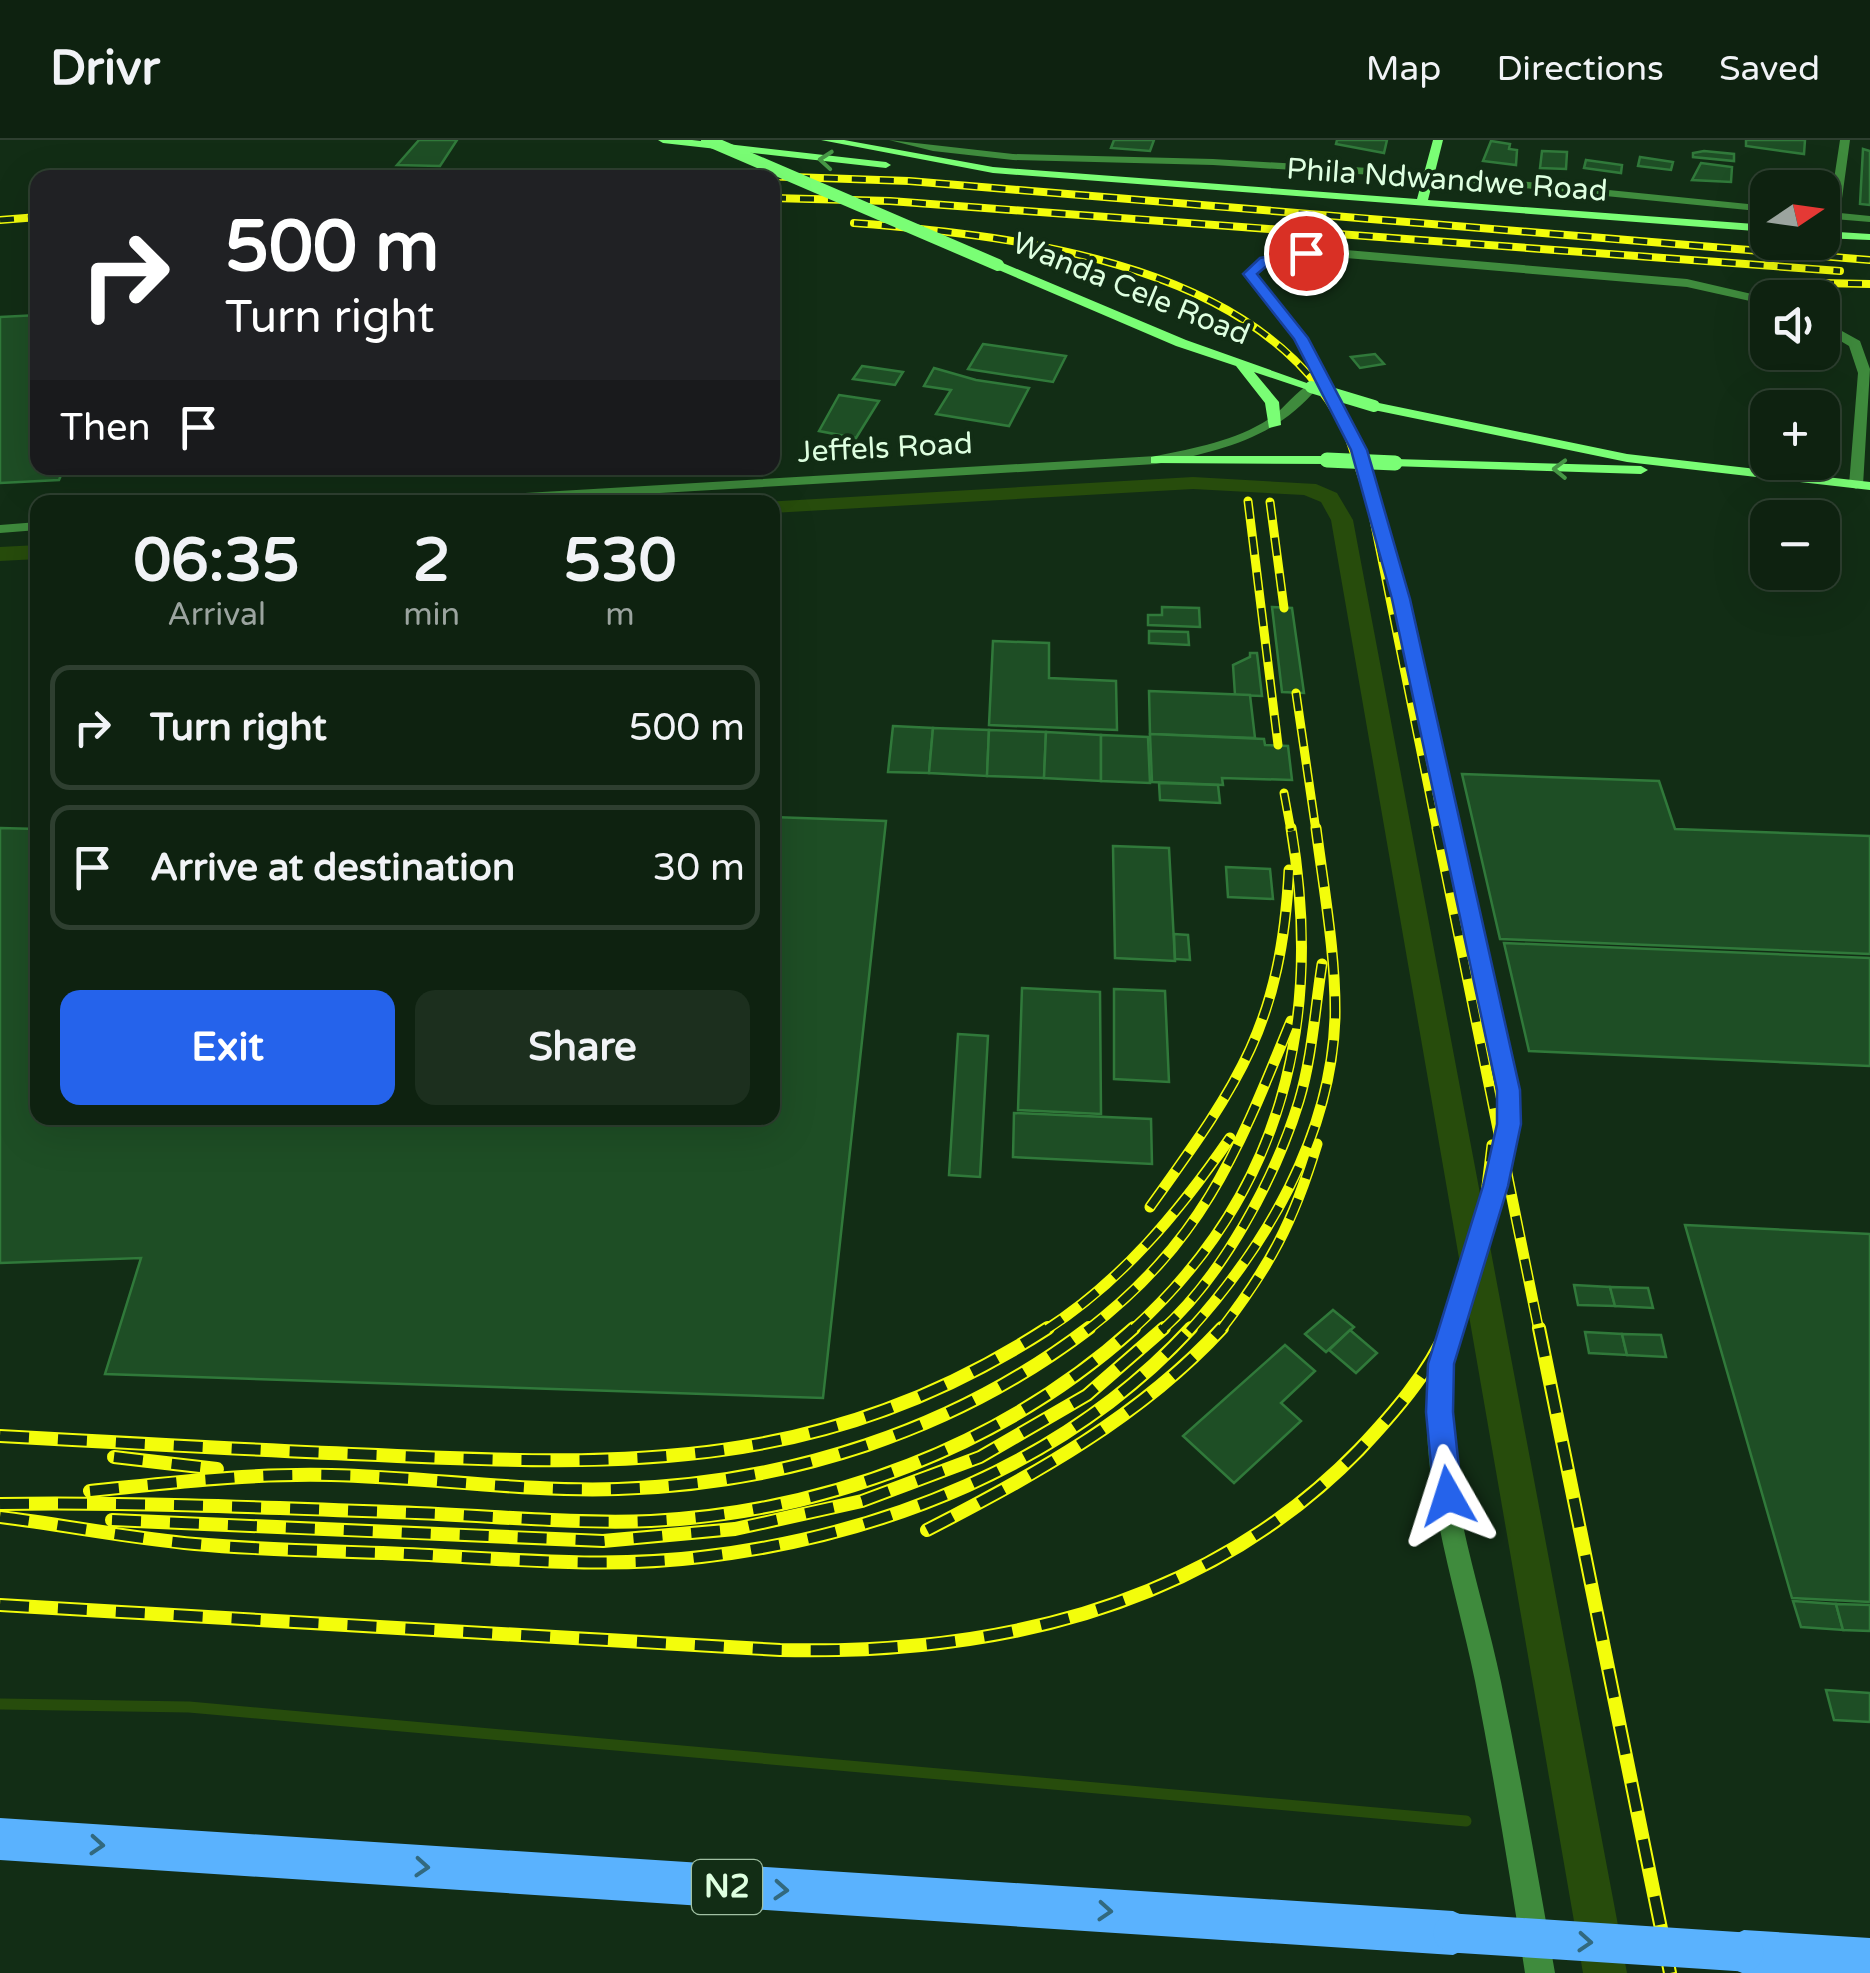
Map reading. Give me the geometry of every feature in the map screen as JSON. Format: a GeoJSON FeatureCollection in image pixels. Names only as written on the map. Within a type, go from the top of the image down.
{"type":"FeatureCollection","features":[{"type":"Feature","properties":{"kind":"highway","name":"N2"},"geometry":{"type":"LineString","coordinates":[[0,1839],[1870,1960]]}},
{"type":"Feature","properties":{"kind":"main road"},"geometry":{"type":"LineString","coordinates":[[663,140],[737,140]]}},
{"type":"Feature","properties":{"kind":"main road","name":"Phila Ndwandwe Road"},"geometry":{"type":"LineString","coordinates":[[826,140],[993,170],[1750,229]]}},
{"type":"Feature","properties":{"kind":"main road"},"geometry":{"type":"LineString","coordinates":[[1422,203],[1438,140]]}},
{"type":"Feature","properties":{"kind":"main road"},"geometry":{"type":"LineString","coordinates":[[704,142],[795,157],[993,170]]}},
{"type":"Feature","properties":{"kind":"main road","name":"Wanda Cele Road"},"geometry":{"type":"LineString","coordinates":[[704,142],[771,170]]}},
{"type":"Feature","properties":{"kind":"main road","name":"Wanda Cele Road"},"geometry":{"type":"LineString","coordinates":[[780,174],[1241,365],[1374,406],[1484,432],[1728,471]]}},
{"type":"Feature","properties":{"kind":"main road"},"geometry":{"type":"LineString","coordinates":[[1840,235],[1870,237]]}},
{"type":"Feature","properties":{"kind":"main road"},"geometry":{"type":"LineString","coordinates":[[1241,365],[1272,402],[1274,425]]}},
{"type":"Feature","properties":{"kind":"main road"},"geometry":{"type":"LineString","coordinates":[[1156,460],[1326,460],[1728,471],[1863,485]]}},
{"type":"Feature","properties":{"kind":"street"},"geometry":{"type":"LineString","coordinates":[[1839,170],[1846,140]]}},
{"type":"Feature","properties":{"kind":"street","name":"Phila Ndwandwe Road"},"geometry":{"type":"LineString","coordinates":[[901,141],[1085,159],[1430,175],[1750,207]]}},
{"type":"Feature","properties":{"kind":"street"},"geometry":{"type":"LineString","coordinates":[[1085,159],[1097,141]]}},
{"type":"Feature","properties":{"kind":"street"},"geometry":{"type":"LineString","coordinates":[[1840,217],[1870,219]]}},
{"type":"Feature","properties":{"kind":"street"},"geometry":{"type":"LineString","coordinates":[[1540,1973],[1509,1792],[1448,1496],[1440,1412],[1441,1364],[1496,1186],[1509,1124],[1509,1090],[1401,599],[1369,482],[1346,421],[1301,338],[1250,274],[1265,260],[1282,256],[1346,254],[1688,283],[1750,297]]}},
{"type":"Feature","properties":{"kind":"street"},"geometry":{"type":"LineString","coordinates":[[1840,335],[1855,344],[1865,373],[1863,485]]}},
{"type":"Feature","properties":{"kind":"street","name":"Jeffels Road"},"geometry":{"type":"LineString","coordinates":[[559,495],[1156,460],[1242,442],[1274,425],[1311,386]]}},
{"type":"Feature","properties":{"kind":"street"},"geometry":{"type":"LineString","coordinates":[[0,529],[30,527]]}},
{"type":"Feature","properties":{"kind":"building"},"geometry":{"type":"Polygon","coordinates":[[[419,140],[457,140],[440,166],[397,165],[419,140]]]}},
{"type":"Feature","properties":{"kind":"building"},"geometry":{"type":"Polygon","coordinates":[[[1114,140],[1154,140],[1150,151],[1111,148],[1114,140]]]}},
{"type":"Feature","properties":{"kind":"building"},"geometry":{"type":"Polygon","coordinates":[[[1337,140],[1387,140],[1384,153],[1336,144],[1337,140]]]}},
{"type":"Feature","properties":{"kind":"building"},"geometry":{"type":"Polygon","coordinates":[[[1746,140],[1805,140],[1804,154],[1746,146],[1746,140]]]}},
{"type":"Feature","properties":{"kind":"building"},"geometry":{"type":"Polygon","coordinates":[[[1491,141],[1510,144],[1509,149],[1517,150],[1516,165],[1483,161],[1491,141]]]}},
{"type":"Feature","properties":{"kind":"building"},"geometry":{"type":"Polygon","coordinates":[[[1863,149],[1870,151],[1870,205],[1860,204],[1863,149]]]}},
{"type":"Feature","properties":{"kind":"building"},"geometry":{"type":"Polygon","coordinates":[[[1542,151],[1567,152],[1566,169],[1540,168],[1542,151]]]}},
{"type":"Feature","properties":{"kind":"building"},"geometry":{"type":"Polygon","coordinates":[[[1693,153],[1734,154],[1734,161],[1693,157],[1693,153]]]}},
{"type":"Feature","properties":{"kind":"building"},"geometry":{"type":"Polygon","coordinates":[[[1640,157],[1673,162],[1671,170],[1638,166],[1640,157]]]}},
{"type":"Feature","properties":{"kind":"building"},"geometry":{"type":"Polygon","coordinates":[[[1586,160],[1622,165],[1621,173],[1584,168],[1586,160]]]}},
{"type":"Feature","properties":{"kind":"building"},"geometry":{"type":"Polygon","coordinates":[[[1701,163],[1732,167],[1731,182],[1692,180],[1701,163]]]}},
{"type":"Feature","properties":{"kind":"building"},"geometry":{"type":"Polygon","coordinates":[[[30,315],[30,475],[61,475],[59,480],[0,483],[0,317],[30,315]]]}},
{"type":"Feature","properties":{"kind":"building"},"geometry":{"type":"Polygon","coordinates":[[[983,344],[1066,356],[1053,382],[968,369],[983,344]]]}},
{"type":"Feature","properties":{"kind":"building"},"geometry":{"type":"Polygon","coordinates":[[[1375,354],[1384,364],[1360,368],[1351,357],[1375,354]]]}},
{"type":"Feature","properties":{"kind":"building"},"geometry":{"type":"Polygon","coordinates":[[[862,366],[903,372],[895,385],[853,379],[862,366]]]}},
{"type":"Feature","properties":{"kind":"building"},"geometry":{"type":"Polygon","coordinates":[[[934,368],[976,380],[1029,388],[1009,426],[936,414],[951,390],[924,386],[934,368]]]}},
{"type":"Feature","properties":{"kind":"building"},"geometry":{"type":"Polygon","coordinates":[[[839,395],[879,401],[856,438],[819,431],[839,395]]]}},
{"type":"Feature","properties":{"kind":"building"},"geometry":{"type":"Polygon","coordinates":[[[1162,607],[1199,608],[1200,627],[1148,625],[1148,615],[1162,615],[1162,607]]]}},
{"type":"Feature","properties":{"kind":"building"},"geometry":{"type":"Polygon","coordinates":[[[1272,607],[1292,608],[1304,693],[1282,692],[1272,607]]]}},
{"type":"Feature","properties":{"kind":"building"},"geometry":{"type":"Polygon","coordinates":[[[1149,631],[1188,632],[1189,645],[1149,643],[1149,631]]]}},
{"type":"Feature","properties":{"kind":"building"},"geometry":{"type":"Polygon","coordinates":[[[993,641],[1049,643],[1049,678],[1116,681],[1117,730],[989,725],[993,641]]]}},
{"type":"Feature","properties":{"kind":"building"},"geometry":{"type":"Polygon","coordinates":[[[1250,653],[1257,653],[1262,696],[1235,695],[1233,665],[1250,657],[1250,653]]]}},
{"type":"Feature","properties":{"kind":"building"},"geometry":{"type":"Polygon","coordinates":[[[1149,691],[1250,695],[1255,738],[1150,734],[1149,691]]]}},
{"type":"Feature","properties":{"kind":"building"},"geometry":{"type":"Polygon","coordinates":[[[893,726],[933,728],[929,773],[888,772],[893,726]]]}},
{"type":"Feature","properties":{"kind":"building"},"geometry":{"type":"Polygon","coordinates":[[[933,728],[989,730],[987,776],[929,773],[933,728]]]}},
{"type":"Feature","properties":{"kind":"building"},"geometry":{"type":"Polygon","coordinates":[[[989,730],[1046,732],[1044,778],[987,776],[989,730]]]}},
{"type":"Feature","properties":{"kind":"building"},"geometry":{"type":"Polygon","coordinates":[[[1046,732],[1101,735],[1101,781],[1044,778],[1046,732]]]}},
{"type":"Feature","properties":{"kind":"building"},"geometry":{"type":"Polygon","coordinates":[[[1150,734],[1264,739],[1265,745],[1288,746],[1292,780],[1222,778],[1223,785],[1152,782],[1150,734]]]}},
{"type":"Feature","properties":{"kind":"building"},"geometry":{"type":"Polygon","coordinates":[[[1101,735],[1148,737],[1150,783],[1101,781],[1101,735]]]}},
{"type":"Feature","properties":{"kind":"building"},"geometry":{"type":"Polygon","coordinates":[[[1462,774],[1659,781],[1675,829],[1870,836],[1870,954],[1500,939],[1462,774]]]}},
{"type":"Feature","properties":{"kind":"building"},"geometry":{"type":"Polygon","coordinates":[[[1159,783],[1218,785],[1220,803],[1160,800],[1159,783]]]}},
{"type":"Feature","properties":{"kind":"building"},"geometry":{"type":"Polygon","coordinates":[[[780,817],[886,821],[823,1398],[105,1374],[141,1258],[0,1263],[0,828],[30,829],[30,1125],[780,1125],[780,817]]]}},
{"type":"Feature","properties":{"kind":"building"},"geometry":{"type":"Polygon","coordinates":[[[1113,846],[1169,848],[1175,961],[1115,958],[1113,846]]]}},
{"type":"Feature","properties":{"kind":"building"},"geometry":{"type":"Polygon","coordinates":[[[1226,867],[1270,869],[1273,899],[1228,897],[1226,867]]]}},
{"type":"Feature","properties":{"kind":"building"},"geometry":{"type":"Polygon","coordinates":[[[1174,934],[1188,935],[1190,960],[1175,959],[1174,934]]]}},
{"type":"Feature","properties":{"kind":"building"},"geometry":{"type":"Polygon","coordinates":[[[1504,943],[1870,958],[1870,1066],[1529,1051],[1504,943]]]}},
{"type":"Feature","properties":{"kind":"building"},"geometry":{"type":"Polygon","coordinates":[[[1022,988],[1100,992],[1101,1114],[1018,1110],[1022,988]]]}},
{"type":"Feature","properties":{"kind":"building"},"geometry":{"type":"Polygon","coordinates":[[[1114,989],[1165,991],[1169,1082],[1114,1079],[1114,989]]]}},
{"type":"Feature","properties":{"kind":"building"},"geometry":{"type":"Polygon","coordinates":[[[958,1034],[988,1036],[980,1177],[949,1175],[958,1034]]]}},
{"type":"Feature","properties":{"kind":"building"},"geometry":{"type":"Polygon","coordinates":[[[1014,1113],[1151,1119],[1152,1164],[1013,1157],[1014,1113]]]}},
{"type":"Feature","properties":{"kind":"building"},"geometry":{"type":"Polygon","coordinates":[[[1685,1225],[1870,1234],[1870,1602],[1792,1598],[1685,1225]]]}},
{"type":"Feature","properties":{"kind":"building"},"geometry":{"type":"Polygon","coordinates":[[[1574,1285],[1610,1287],[1615,1306],[1578,1305],[1574,1285]]]}},
{"type":"Feature","properties":{"kind":"building"},"geometry":{"type":"Polygon","coordinates":[[[1610,1287],[1648,1288],[1653,1308],[1615,1306],[1610,1287]]]}},
{"type":"Feature","properties":{"kind":"building"},"geometry":{"type":"Polygon","coordinates":[[[1333,1310],[1354,1327],[1326,1352],[1305,1334],[1333,1310]]]}},
{"type":"Feature","properties":{"kind":"building"},"geometry":{"type":"Polygon","coordinates":[[[1350,1330],[1377,1353],[1356,1373],[1329,1350],[1350,1330]]]}},
{"type":"Feature","properties":{"kind":"building"},"geometry":{"type":"Polygon","coordinates":[[[1585,1332],[1622,1334],[1627,1355],[1589,1353],[1585,1332]]]}},
{"type":"Feature","properties":{"kind":"building"},"geometry":{"type":"Polygon","coordinates":[[[1622,1334],[1661,1335],[1666,1357],[1627,1355],[1622,1334]]]}},
{"type":"Feature","properties":{"kind":"building"},"geometry":{"type":"Polygon","coordinates":[[[1285,1345],[1315,1371],[1281,1403],[1301,1421],[1234,1483],[1183,1436],[1285,1345]]]}},
{"type":"Feature","properties":{"kind":"building"},"geometry":{"type":"Polygon","coordinates":[[[1793,1601],[1836,1604],[1843,1630],[1801,1627],[1793,1601]]]}},
{"type":"Feature","properties":{"kind":"building"},"geometry":{"type":"Polygon","coordinates":[[[1836,1604],[1870,1605],[1870,1631],[1843,1630],[1836,1604]]]}},
{"type":"Feature","properties":{"kind":"building"},"geometry":{"type":"Polygon","coordinates":[[[1826,1690],[1870,1693],[1870,1722],[1834,1720],[1826,1690]]]}},
{"type":"Feature","properties":{"kind":"waterway"},"geometry":{"type":"LineString","coordinates":[[780,507],[1193,483],[1308,489],[1329,498],[1342,520],[1605,1973]]}},
{"type":"Feature","properties":{"kind":"waterway"},"geometry":{"type":"LineString","coordinates":[[0,554],[30,552]]}},
{"type":"Feature","properties":{"kind":"waterway"},"geometry":{"type":"LineString","coordinates":[[0,1704],[189,1707],[1466,1821]]}},
{"type":"Feature","properties":{"kind":"railway"},"geometry":{"type":"LineString","coordinates":[[780,177],[909,181],[1870,260]]}},
{"type":"Feature","properties":{"kind":"railway"},"geometry":{"type":"LineString","coordinates":[[780,198],[890,201],[1840,271]]}},
{"type":"Feature","properties":{"kind":"railway"},"geometry":{"type":"LineString","coordinates":[[0,220],[30,218]]}},
{"type":"Feature","properties":{"kind":"railway"},"geometry":{"type":"LineString","coordinates":[[854,223],[992,238],[1065,251],[1138,271],[1206,299],[1266,335],[1316,383],[1351,443]]}},
{"type":"Feature","properties":{"kind":"railway"},"geometry":{"type":"LineString","coordinates":[[1840,283],[1870,284]]}},
{"type":"Feature","properties":{"kind":"railway"},"geometry":{"type":"LineString","coordinates":[[1351,443],[1370,500],[1437,831]]}},
{"type":"Feature","properties":{"kind":"railway"},"geometry":{"type":"LineString","coordinates":[[1248,501],[1278,745]]}},
{"type":"Feature","properties":{"kind":"railway"},"geometry":{"type":"LineString","coordinates":[[1270,502],[1284,608]]}},
{"type":"Feature","properties":{"kind":"railway"},"geometry":{"type":"LineString","coordinates":[[1296,693],[1316,831]]}},
{"type":"Feature","properties":{"kind":"railway"},"geometry":{"type":"LineString","coordinates":[[1284,793],[1291,831]]}},
{"type":"Feature","properties":{"kind":"railway"},"geometry":{"type":"LineString","coordinates":[[1134,1328],[1183,1278],[1224,1222],[1257,1163],[1280,1102],[1295,1037],[1301,970],[1300,900],[1291,828]]}},
{"type":"Feature","properties":{"kind":"railway"},"geometry":{"type":"LineString","coordinates":[[1189,1331],[1244,1263],[1268,1226],[1307,1146],[1321,1105],[1331,1062],[1335,994],[1316,828]]}},
{"type":"Feature","properties":{"kind":"railway"},"geometry":{"type":"LineString","coordinates":[[1437,828],[1539,1331]]}},
{"type":"Feature","properties":{"kind":"railway"},"geometry":{"type":"LineString","coordinates":[[1150,1207],[1208,1124],[1250,1051],[1276,971],[1289,870]]}},
{"type":"Feature","properties":{"kind":"railway"},"geometry":{"type":"LineString","coordinates":[[1164,1328],[1225,1255],[1276,1162],[1303,1085],[1322,964]]}},
{"type":"Feature","properties":{"kind":"railway"},"geometry":{"type":"LineString","coordinates":[[1086,1331],[1160,1263],[1212,1192],[1253,1112],[1291,1021]]}},
{"type":"Feature","properties":{"kind":"railway"},"geometry":{"type":"LineString","coordinates":[[1044,1331],[1099,1290],[1147,1244],[1230,1138]]}},
{"type":"Feature","properties":{"kind":"railway"},"geometry":{"type":"LineString","coordinates":[[1220,1331],[1278,1243],[1317,1144]]}},
{"type":"Feature","properties":{"kind":"railway"},"geometry":{"type":"LineString","coordinates":[[1447,1331],[1480,1244],[1492,1145]]}},
{"type":"Feature","properties":{"kind":"railway"},"geometry":{"type":"LineString","coordinates":[[0,1436],[470,1459],[643,1458],[725,1450],[805,1434],[885,1410],[966,1375],[1048,1328]]}},
{"type":"Feature","properties":{"kind":"railway"},"geometry":{"type":"LineString","coordinates":[[90,1491],[301,1475],[582,1489],[681,1485],[744,1476],[806,1463],[925,1423],[982,1396],[1089,1328]]}},
{"type":"Feature","properties":{"kind":"railway"},"geometry":{"type":"LineString","coordinates":[[0,1504],[208,1506],[592,1521],[717,1515],[847,1487],[970,1439],[1083,1370],[1134,1328]]}},
{"type":"Feature","properties":{"kind":"railway"},"geometry":{"type":"LineString","coordinates":[[112,1520],[603,1541],[735,1529],[862,1501],[980,1457],[1087,1395],[1164,1328]]}},
{"type":"Feature","properties":{"kind":"railway"},"geometry":{"type":"LineString","coordinates":[[1161,1331],[1164,1328]]}},
{"type":"Feature","properties":{"kind":"railway"},"geometry":{"type":"LineString","coordinates":[[0,1517],[195,1544],[531,1561],[667,1560],[769,1547],[903,1511],[967,1486],[1029,1455],[1087,1418],[1141,1376],[1191,1328]]}},
{"type":"Feature","properties":{"kind":"railway"},"geometry":{"type":"LineString","coordinates":[[927,1530],[1007,1488],[1121,1417],[1222,1328]]}},
{"type":"Feature","properties":{"kind":"railway"},"geometry":{"type":"LineString","coordinates":[[0,1605],[780,1650],[939,1643],[1016,1631],[1092,1611],[1164,1584],[1234,1549],[1299,1504],[1359,1450],[1397,1408],[1431,1361],[1448,1328]]}},
{"type":"Feature","properties":{"kind":"railway"},"geometry":{"type":"LineString","coordinates":[[1539,1328],[1670,1973]]}},
{"type":"Feature","properties":{"kind":"railway"},"geometry":{"type":"LineString","coordinates":[[114,1457],[217,1469]]}},
{"type":"Feature","properties":{"kind":"route"},"geometry":{"type":"LineString","coordinates":[[1306,253],[1265,260],[1250,274],[1301,338],[1359,450],[1401,599],[1509,1090],[1509,1124],[1496,1186],[1441,1364],[1440,1412],[1448,1496]]}}]}
